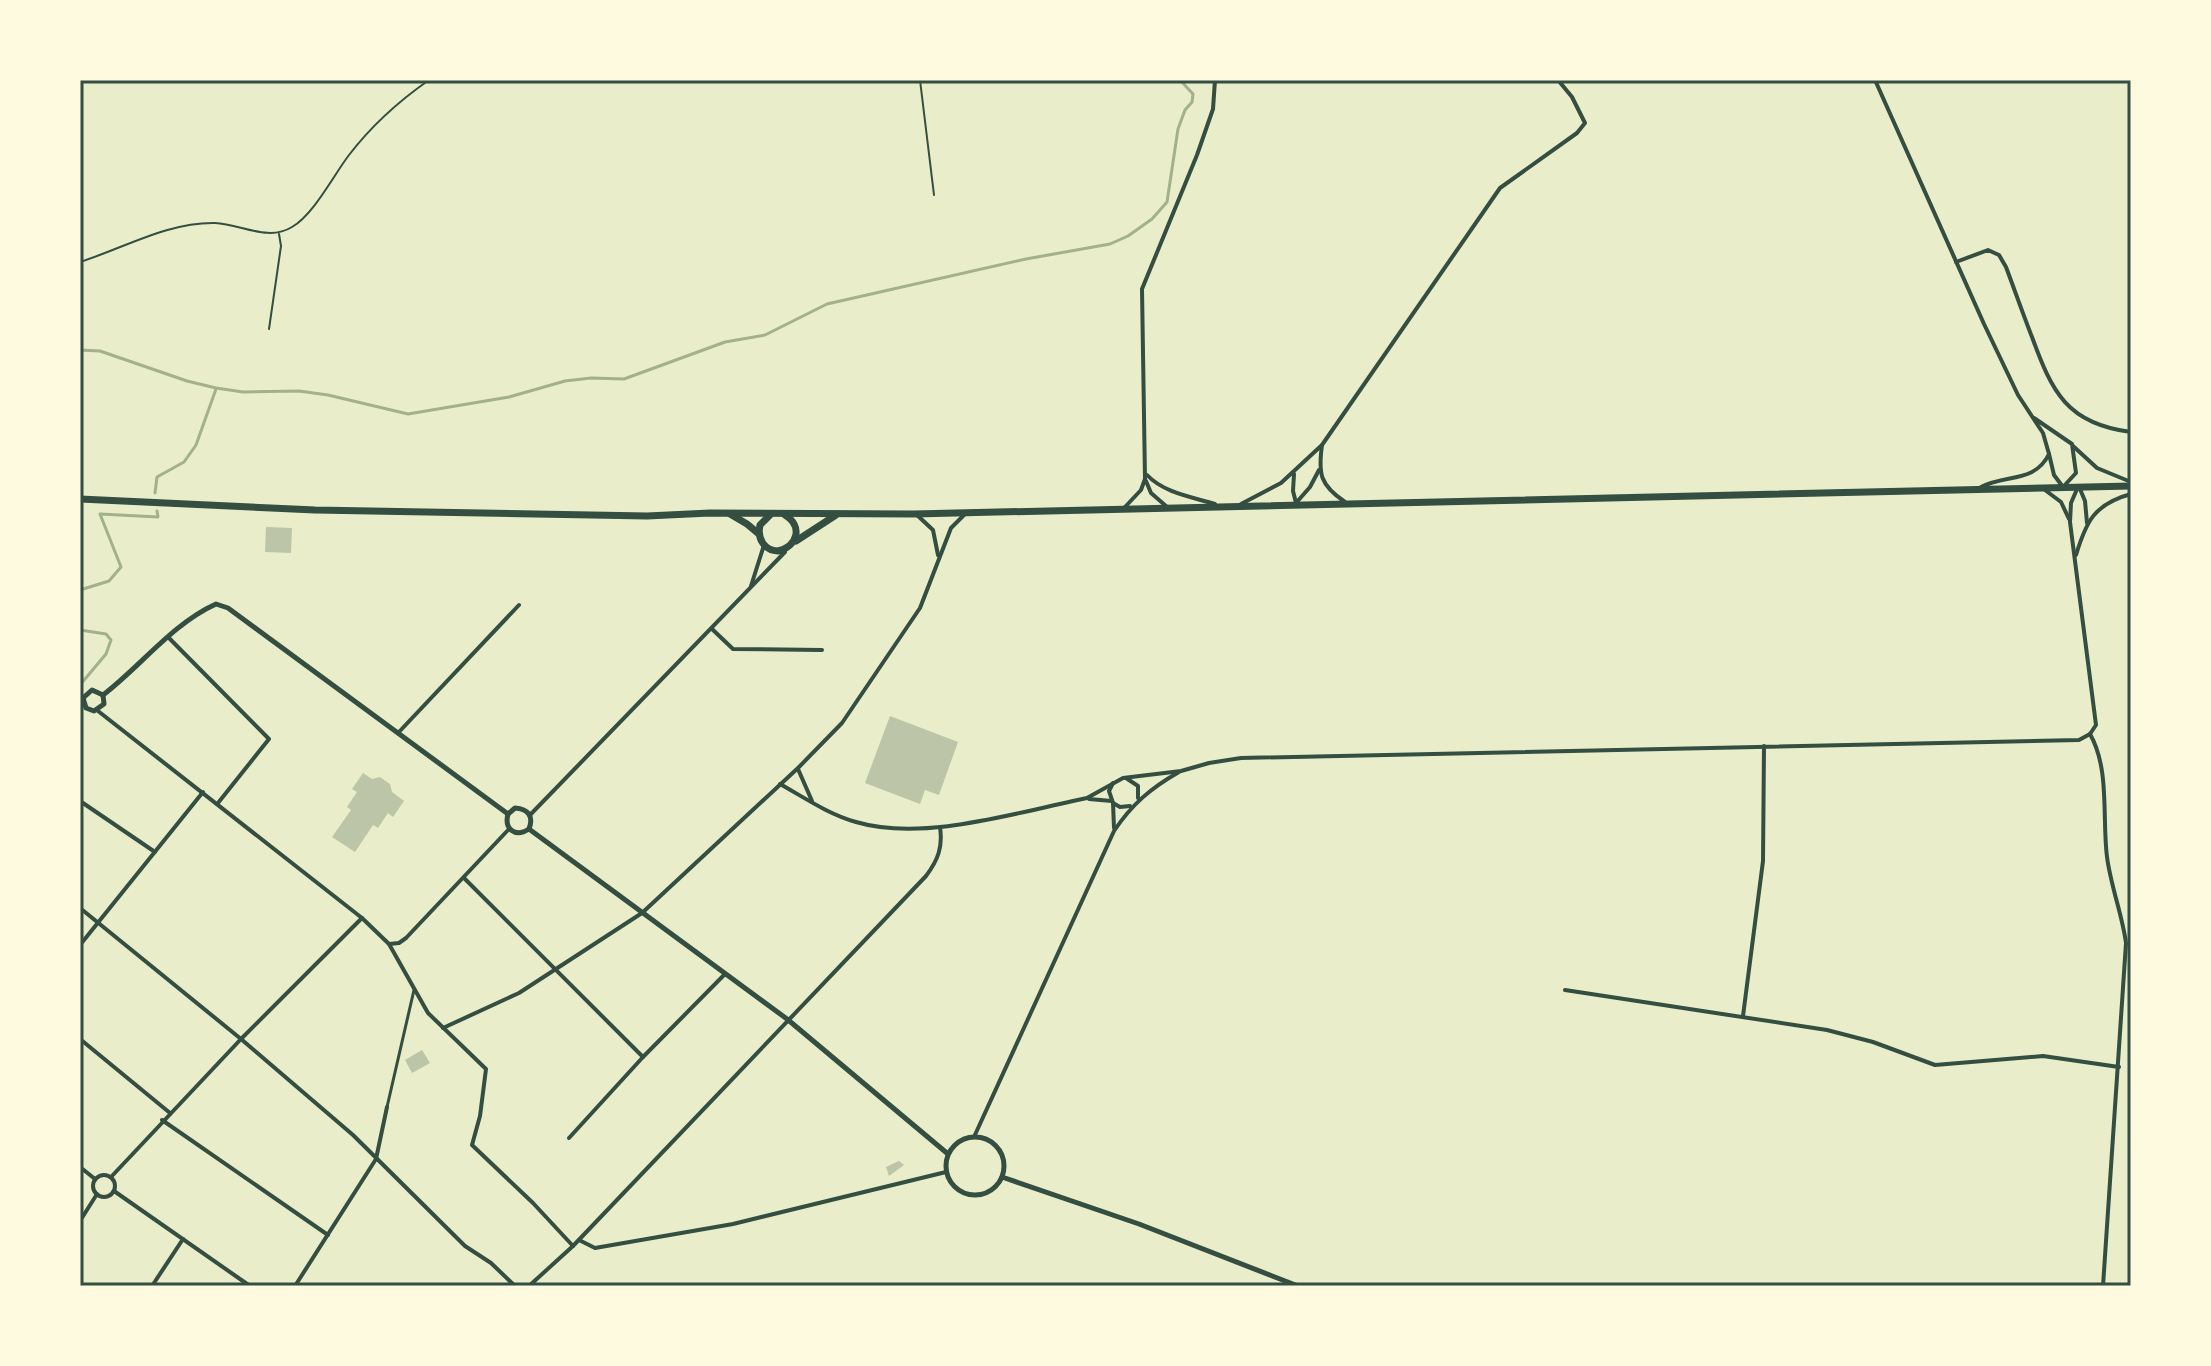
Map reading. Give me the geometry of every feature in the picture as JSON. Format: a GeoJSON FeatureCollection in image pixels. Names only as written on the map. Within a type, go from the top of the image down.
{"type":"FeatureCollection","features":[{"type":"Feature","properties":{"kind":"main road"},"geometry":{"type":"LineString","coordinates":[[80,499],[346,511],[647,516],[914,514],[2131,484]]}},
{"type":"Feature","properties":{"kind":"main road"},"geometry":{"type":"LineString","coordinates":[[728,513],[747,524],[759,534],[764,545],[774,551],[792,545],[838,514]]}},
{"type":"Feature","properties":{"kind":"main road"},"geometry":{"type":"LineString","coordinates":[[759,534],[761,523],[771,514]]}},
{"type":"Feature","properties":{"kind":"main road"},"geometry":{"type":"LineString","coordinates":[[783,514],[795,524],[797,533],[792,545]]}},
{"type":"Feature","properties":{"kind":"street"},"geometry":{"type":"LineString","coordinates":[[1125,507],[1141,490],[1145,479],[1142,289],[1201,144],[1213,109],[1215,80]]}},
{"type":"Feature","properties":{"kind":"street"},"geometry":{"type":"LineString","coordinates":[[1241,504],[1271,489],[1322,445],[1500,188],[1577,133],[1585,123],[1572,97],[1558,80]]}},
{"type":"Feature","properties":{"kind":"street"},"geometry":{"type":"LineString","coordinates":[[1875,80],[2013,386],[2043,433],[2055,478],[2063,487],[2076,473],[2072,444]]}},
{"type":"Feature","properties":{"kind":"street"},"geometry":{"type":"LineString","coordinates":[[1956,262],[1988,250],[1999,255],[2055,391],[2089,420],[2131,432]]}},
{"type":"Feature","properties":{"kind":"street"},"geometry":{"type":"LineString","coordinates":[[2032,417],[2072,444],[2097,468],[2131,484]]}},
{"type":"Feature","properties":{"kind":"street"},"geometry":{"type":"LineString","coordinates":[[1296,503],[1319,470],[1322,445]]}},
{"type":"Feature","properties":{"kind":"street"},"geometry":{"type":"LineString","coordinates":[[1979,488],[2000,479],[2033,473],[2049,454]]}},
{"type":"Feature","properties":{"kind":"street"},"geometry":{"type":"LineString","coordinates":[[1296,503],[1292,480],[1297,468]]}},
{"type":"Feature","properties":{"kind":"street"},"geometry":{"type":"LineString","coordinates":[[1319,470],[1327,487],[1345,502]]}},
{"type":"Feature","properties":{"kind":"street"},"geometry":{"type":"LineString","coordinates":[[1145,472],[1169,490],[1217,505]]}},
{"type":"Feature","properties":{"kind":"street"},"geometry":{"type":"LineString","coordinates":[[1145,479],[1151,493],[1166,506]]}},
{"type":"Feature","properties":{"kind":"street"},"geometry":{"type":"LineString","coordinates":[[1087,798],[1123,778],[1181,771],[1241,758],[2079,740],[2090,734],[2096,725],[2076,557],[2070,522],[2061,502],[2040,487]]}},
{"type":"Feature","properties":{"kind":"street"},"geometry":{"type":"LineString","coordinates":[[2070,522],[2072,500],[2079,487]]}},
{"type":"Feature","properties":{"kind":"street"},"geometry":{"type":"LineString","coordinates":[[2076,557],[2087,523],[2085,501],[2079,487]]}},
{"type":"Feature","properties":{"kind":"street"},"geometry":{"type":"LineString","coordinates":[[2087,523],[2110,502],[2131,494]]}},
{"type":"Feature","properties":{"kind":"street"},"geometry":{"type":"LineString","coordinates":[[443,1028],[519,993],[642,913],[798,768],[842,723],[920,608],[951,528],[969,512]]}},
{"type":"Feature","properties":{"kind":"street"},"geometry":{"type":"LineString","coordinates":[[914,514],[933,530],[938,558]]}},
{"type":"Feature","properties":{"kind":"street"},"geometry":{"type":"LineString","coordinates":[[750,588],[764,545]]}},
{"type":"Feature","properties":{"kind":"street"},"geometry":{"type":"LineString","coordinates":[[530,815],[792,545]]}},
{"type":"Feature","properties":{"kind":"street"},"geometry":{"type":"LineString","coordinates":[[103,695],[168,637],[216,604],[228,608],[508,814]]}},
{"type":"Feature","properties":{"kind":"street"},"geometry":{"type":"LineString","coordinates":[[398,733],[519,605]]}},
{"type":"Feature","properties":{"kind":"street"},"geometry":{"type":"LineString","coordinates":[[712,629],[733,649],[822,650]]}},
{"type":"Feature","properties":{"kind":"street"},"geometry":{"type":"LineString","coordinates":[[168,637],[269,739],[218,803]]}},
{"type":"Feature","properties":{"kind":"street"},"geometry":{"type":"LineString","coordinates":[[103,695],[92,690],[81,702],[89,711],[98,711],[218,803],[362,918],[389,944],[428,1013],[486,1069],[480,1116],[472,1145],[573,1246]]}},
{"type":"Feature","properties":{"kind":"street"},"geometry":{"type":"LineString","coordinates":[[98,711],[104,704],[103,695]]}},
{"type":"Feature","properties":{"kind":"street"},"geometry":{"type":"LineString","coordinates":[[2090,734],[2100,750],[2107,854],[2126,943],[2103,1286]]}},
{"type":"Feature","properties":{"kind":"street"},"geometry":{"type":"LineString","coordinates":[[1743,1016],[1763,861],[1764,746]]}},
{"type":"Feature","properties":{"kind":"street"},"geometry":{"type":"LineString","coordinates":[[798,768],[814,803]]}},
{"type":"Feature","properties":{"kind":"street"},"geometry":{"type":"LineString","coordinates":[[974,1137],[1114,831],[1131,806],[1155,785],[1181,771]]}},
{"type":"Feature","properties":{"kind":"street"},"geometry":{"type":"LineString","coordinates":[[1123,778],[1134,781],[1138,786],[1137,801]]}},
{"type":"Feature","properties":{"kind":"street"},"geometry":{"type":"LineString","coordinates":[[1114,831],[1113,802],[1109,791],[1116,780]]}},
{"type":"Feature","properties":{"kind":"street"},"geometry":{"type":"LineString","coordinates":[[780,784],[828,812],[887,829],[940,827],[1087,798],[1113,802],[1120,807],[1131,806]]}},
{"type":"Feature","properties":{"kind":"street"},"geometry":{"type":"LineString","coordinates":[[80,945],[203,792]]}},
{"type":"Feature","properties":{"kind":"street"},"geometry":{"type":"LineString","coordinates":[[80,801],[155,852]]}},
{"type":"Feature","properties":{"kind":"street"},"geometry":{"type":"LineString","coordinates":[[515,808],[524,809],[530,815],[532,822],[529,829],[515,833],[509,829],[506,822],[508,814],[515,808]]}},
{"type":"Feature","properties":{"kind":"street"},"geometry":{"type":"LineString","coordinates":[[529,1286],[579,1240],[926,876],[937,861],[942,841],[940,827]]}},
{"type":"Feature","properties":{"kind":"street"},"geometry":{"type":"LineString","coordinates":[[389,944],[406,938],[509,829]]}},
{"type":"Feature","properties":{"kind":"street"},"geometry":{"type":"LineString","coordinates":[[529,829],[787,1019],[948,1154]]}},
{"type":"Feature","properties":{"kind":"street"},"geometry":{"type":"LineString","coordinates":[[464,878],[643,1057]]}},
{"type":"Feature","properties":{"kind":"street"},"geometry":{"type":"LineString","coordinates":[[80,908],[353,1135],[465,1246],[491,1263],[515,1286]]}},
{"type":"Feature","properties":{"kind":"street"},"geometry":{"type":"LineString","coordinates":[[111,1177],[162,1120],[362,918]]}},
{"type":"Feature","properties":{"kind":"street"},"geometry":{"type":"LineString","coordinates":[[569,1138],[725,974]]}},
{"type":"Feature","properties":{"kind":"street"},"geometry":{"type":"LineString","coordinates":[[295,1286],[376,1159],[414,990]]}},
{"type":"Feature","properties":{"kind":"street"},"geometry":{"type":"LineString","coordinates":[[1565,990],[1838,1032],[1935,1065],[2043,1056],[2119,1067]]}},
{"type":"Feature","properties":{"kind":"street"},"geometry":{"type":"LineString","coordinates":[[80,1039],[170,1113]]}},
{"type":"Feature","properties":{"kind":"street"},"geometry":{"type":"LineString","coordinates":[[162,1120],[328,1235]]}},
{"type":"Feature","properties":{"kind":"street"},"geometry":{"type":"LineString","coordinates":[[974,1137],[990,1141],[1003,1157],[1002,1177],[992,1190],[977,1195],[958,1190],[946,1172],[948,1154],[955,1144],[974,1137]]}},
{"type":"Feature","properties":{"kind":"street"},"geometry":{"type":"LineString","coordinates":[[80,1167],[95,1179]]}},
{"type":"Feature","properties":{"kind":"street"},"geometry":{"type":"LineString","coordinates":[[579,1240],[595,1248],[733,1224],[946,1172]]}},
{"type":"Feature","properties":{"kind":"street"},"geometry":{"type":"LineString","coordinates":[[104,1174],[111,1177],[115,1183],[114,1191],[104,1197],[97,1194],[93,1189],[95,1179],[104,1174]]}},
{"type":"Feature","properties":{"kind":"street"},"geometry":{"type":"LineString","coordinates":[[1002,1177],[1139,1224],[1298,1286]]}},
{"type":"Feature","properties":{"kind":"street"},"geometry":{"type":"LineString","coordinates":[[114,1191],[250,1286]]}},
{"type":"Feature","properties":{"kind":"street"},"geometry":{"type":"LineString","coordinates":[[80,1221],[97,1194]]}},
{"type":"Feature","properties":{"kind":"street"},"geometry":{"type":"LineString","coordinates":[[152,1286],[183,1239]]}},
{"type":"Feature","properties":{"kind":"path"},"geometry":{"type":"LineString","coordinates":[[80,262],[177,226],[215,223],[274,234],[295,226],[350,153],[398,101],[429,80]]}},
{"type":"Feature","properties":{"kind":"path"},"geometry":{"type":"LineString","coordinates":[[920,80],[934,195]]}},
{"type":"Feature","properties":{"kind":"path"},"geometry":{"type":"LineString","coordinates":[[269,329],[281,246],[278,233]]}},
{"type":"Feature","properties":{"kind":"building"},"geometry":{"type":"Polygon","coordinates":[[[266,527],[292,528],[291,553],[265,552],[266,527]]]}},
{"type":"Feature","properties":{"kind":"building"},"geometry":{"type":"Polygon","coordinates":[[[890,716],[958,742],[939,795],[925,790],[920,804],[865,783],[890,716]]]}},
{"type":"Feature","properties":{"kind":"building"},"geometry":{"type":"Polygon","coordinates":[[[363,773],[372,779],[380,777],[404,801],[393,817],[388,813],[378,828],[373,825],[355,852],[332,837],[351,810],[347,807],[357,792],[352,789],[363,773]]]}},
{"type":"Feature","properties":{"kind":"building"},"geometry":{"type":"Polygon","coordinates":[[[422,1050],[430,1063],[412,1073],[405,1060],[422,1050]]]}},
{"type":"Feature","properties":{"kind":"building"},"geometry":{"type":"Polygon","coordinates":[[[899,1161],[904,1165],[889,1176],[886,1167],[899,1161]]]}},
{"type":"Feature","properties":{"kind":"waterway"},"geometry":{"type":"LineString","coordinates":[[80,350],[100,351],[216,388],[243,392],[299,391],[408,414],[509,397],[565,381],[624,379],[725,342],[765,335],[827,304],[1026,259],[1110,244],[1128,236],[1152,219],[1167,202],[1178,129],[1193,94],[1180,80]]}},
{"type":"Feature","properties":{"kind":"waterway"},"geometry":{"type":"LineString","coordinates":[[155,493],[157,477],[184,462],[196,445],[216,389]]}},
{"type":"Feature","properties":{"kind":"waterway"},"geometry":{"type":"LineString","coordinates":[[80,590],[109,581],[121,567],[100,514],[158,517],[157,511]]}},
{"type":"Feature","properties":{"kind":"waterway"},"geometry":{"type":"LineString","coordinates":[[80,630],[106,634],[111,640],[106,654],[80,685]]}}]}
